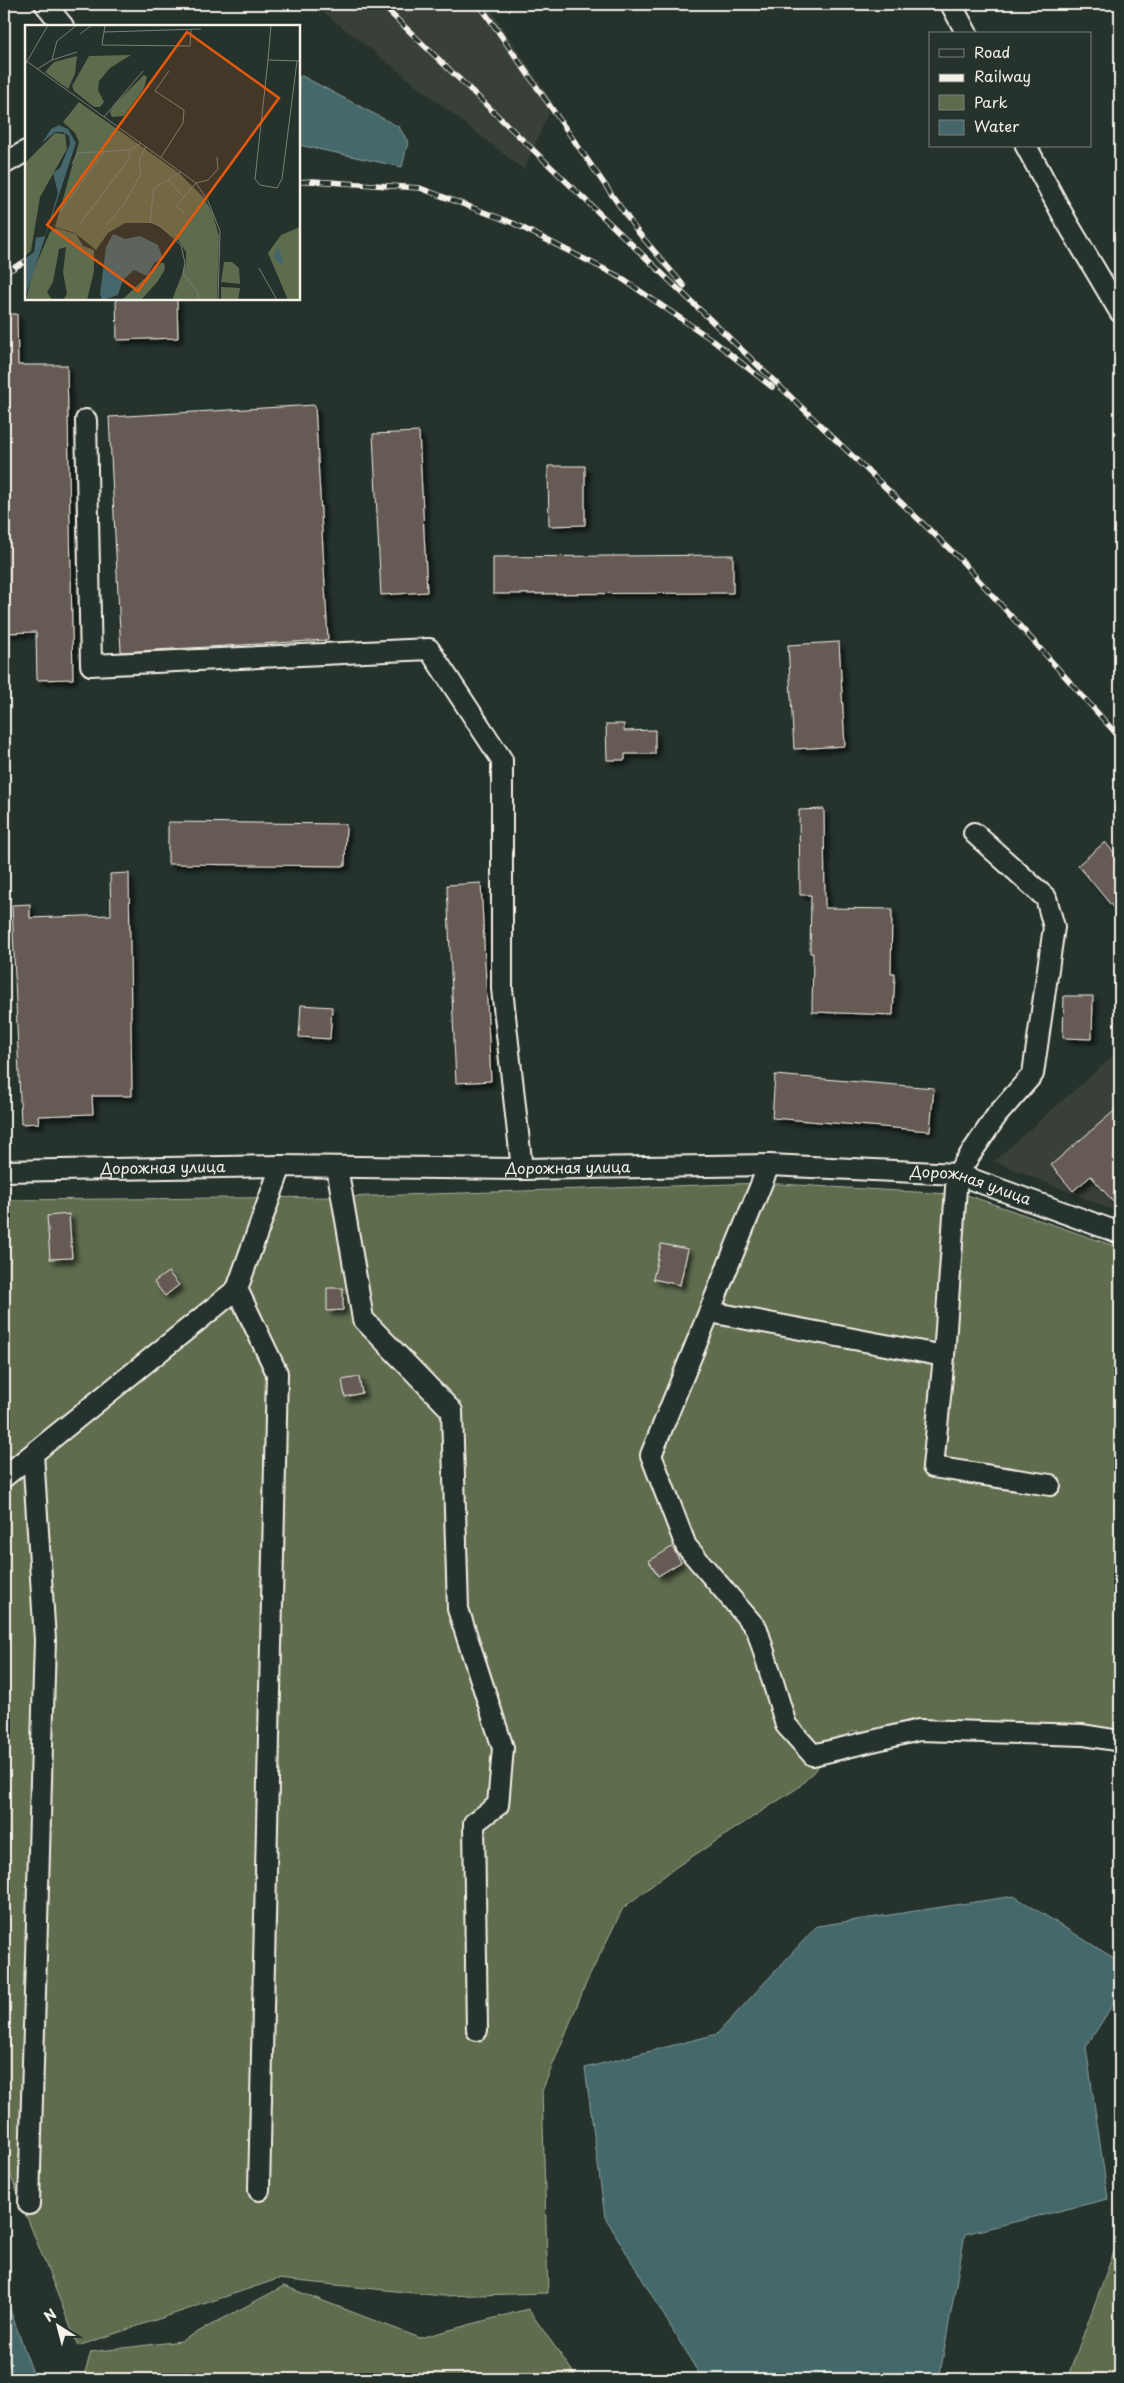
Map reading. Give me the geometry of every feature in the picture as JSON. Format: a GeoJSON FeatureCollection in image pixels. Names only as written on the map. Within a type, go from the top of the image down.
{"type":"FeatureCollection","features":[{"type":"Feature","properties":{"kind":"street"},"geometry":{"type":"LineString","coordinates":[[45,4],[62,25]]}},
{"type":"Feature","properties":{"kind":"street"},"geometry":{"type":"LineString","coordinates":[[951,4],[966,32]]}},
{"type":"Feature","properties":{"kind":"street"},"geometry":{"type":"LineString","coordinates":[[1027,148],[1065,219],[1120,312]]}},
{"type":"Feature","properties":{"kind":"street"},"geometry":{"type":"LineString","coordinates":[[4,164],[25,152]]}},
{"type":"Feature","properties":{"kind":"street"},"geometry":{"type":"LineString","coordinates":[[86,420],[91,665],[429,649],[502,760],[502,990],[522,1169]]}},
{"type":"Feature","properties":{"kind":"street"},"geometry":{"type":"LineString","coordinates":[[974,833],[1046,898],[1054,927],[1033,1074],[997,1115],[957,1174],[944,1356],[933,1467],[1050,1485]]}},
{"type":"Feature","properties":{"kind":"street"},"geometry":{"type":"LineString","coordinates":[[769,1165],[651,1455],[686,1546],[757,1629],[786,1725],[813,1755],[919,1730],[1083,1735],[1120,1741]]}},
{"type":"Feature","properties":{"kind":"street","name":"Дорожная улица"},"geometry":{"type":"LineString","coordinates":[[4,1171],[281,1166],[522,1169],[769,1165],[957,1174],[1120,1233]]}},
{"type":"Feature","properties":{"kind":"street"},"geometry":{"type":"LineString","coordinates":[[4,1477],[237,1289],[281,1166]]}},
{"type":"Feature","properties":{"kind":"street"},"geometry":{"type":"LineString","coordinates":[[337,1167],[363,1319],[452,1411],[458,1609],[503,1748],[498,1804],[474,1823],[477,2030]]}},
{"type":"Feature","properties":{"kind":"street"},"geometry":{"type":"LineString","coordinates":[[237,1289],[277,1373],[259,2190]]}},
{"type":"Feature","properties":{"kind":"street"},"geometry":{"type":"LineString","coordinates":[[710,1312],[944,1356]]}},
{"type":"Feature","properties":{"kind":"street"},"geometry":{"type":"LineString","coordinates":[[29,2204],[45,1640],[33,1454]]}},
{"type":"Feature","properties":{"kind":"shaded area"},"geometry":{"type":"Polygon","coordinates":[[[313,4],[487,4],[553,103],[524,170],[313,4]]]}},
{"type":"Feature","properties":{"kind":"shaded area"},"geometry":{"type":"Polygon","coordinates":[[[1120,1050],[1120,1213],[994,1161],[1120,1050]]]}},
{"type":"Feature","properties":{"kind":"green space"},"geometry":{"type":"Polygon","coordinates":[[[762,1183],[967,1195],[1120,1248],[1120,1737],[852,1731],[799,1787],[676,1867],[623,1908],[587,1981],[542,2091],[548,2293],[443,2296],[278,2279],[78,2346],[4,2159],[4,1200],[342,1197],[762,1183]]]}},
{"type":"Feature","properties":{"kind":"green space"},"geometry":{"type":"Polygon","coordinates":[[[1120,2210],[1120,2379],[1067,2379],[1118,2241],[1120,2210]]]}},
{"type":"Feature","properties":{"kind":"green space"},"geometry":{"type":"Polygon","coordinates":[[[284,2286],[420,2338],[528,2309],[578,2379],[83,2379],[91,2352],[181,2341],[284,2286]]]}},
{"type":"Feature","properties":{"kind":"water"},"geometry":{"type":"Polygon","coordinates":[[[302,76],[399,127],[408,142],[402,167],[300,145],[300,77],[302,76]]]}},
{"type":"Feature","properties":{"kind":"water"},"geometry":{"type":"Polygon","coordinates":[[[1014,1896],[1120,1962],[1120,1993],[1086,2047],[1108,2199],[965,2234],[939,2379],[702,2379],[605,2217],[585,2068],[717,2034],[817,1926],[1014,1896]]]}},
{"type":"Feature","properties":{"kind":"water"},"geometry":{"type":"Polygon","coordinates":[[[4,2293],[35,2379],[14,2379],[4,2348],[4,2293]]]}},
{"type":"Feature","properties":{"kind":"building"},"geometry":{"type":"Polygon","coordinates":[[[116,300],[177,300],[178,338],[117,340],[116,300]]]}},
{"type":"Feature","properties":{"kind":"building"},"geometry":{"type":"Polygon","coordinates":[[[4,314],[17,314],[18,365],[67,365],[73,679],[37,680],[36,632],[4,633],[4,314]]]}},
{"type":"Feature","properties":{"kind":"building"},"geometry":{"type":"Polygon","coordinates":[[[315,405],[328,640],[121,652],[109,417],[315,405]]]}},
{"type":"Feature","properties":{"kind":"building"},"geometry":{"type":"Polygon","coordinates":[[[419,432],[427,592],[381,595],[373,434],[419,432]]]}},
{"type":"Feature","properties":{"kind":"building"},"geometry":{"type":"Polygon","coordinates":[[[548,466],[585,466],[585,525],[549,526],[548,466]]]}},
{"type":"Feature","properties":{"kind":"building"},"geometry":{"type":"Polygon","coordinates":[[[733,555],[733,593],[493,594],[493,557],[733,555]]]}},
{"type":"Feature","properties":{"kind":"building"},"geometry":{"type":"Polygon","coordinates":[[[839,642],[845,746],[794,749],[788,645],[839,642]]]}},
{"type":"Feature","properties":{"kind":"building"},"geometry":{"type":"Polygon","coordinates":[[[606,724],[624,724],[624,731],[655,730],[655,754],[625,754],[625,760],[607,760],[606,724]]]}},
{"type":"Feature","properties":{"kind":"building"},"geometry":{"type":"Polygon","coordinates":[[[824,809],[825,908],[892,909],[891,973],[895,973],[893,1015],[812,1012],[813,953],[810,953],[811,895],[800,895],[799,810],[824,809]]]}},
{"type":"Feature","properties":{"kind":"building"},"geometry":{"type":"Polygon","coordinates":[[[168,822],[346,824],[345,866],[168,864],[168,822]]]}},
{"type":"Feature","properties":{"kind":"building"},"geometry":{"type":"Polygon","coordinates":[[[1105,842],[1120,860],[1120,916],[1078,865],[1105,842]]]}},
{"type":"Feature","properties":{"kind":"building"},"geometry":{"type":"Polygon","coordinates":[[[129,873],[132,1096],[92,1096],[93,1114],[38,1116],[39,1123],[21,1124],[12,905],[30,904],[30,918],[111,915],[110,874],[129,873]]]}},
{"type":"Feature","properties":{"kind":"building"},"geometry":{"type":"Polygon","coordinates":[[[481,883],[491,1081],[456,1083],[447,885],[481,883]]]}},
{"type":"Feature","properties":{"kind":"building"},"geometry":{"type":"Polygon","coordinates":[[[1064,996],[1093,996],[1092,1039],[1063,1038],[1064,996]]]}},
{"type":"Feature","properties":{"kind":"building"},"geometry":{"type":"Polygon","coordinates":[[[301,1005],[332,1007],[330,1039],[299,1037],[301,1005]]]}},
{"type":"Feature","properties":{"kind":"building"},"geometry":{"type":"Polygon","coordinates":[[[775,1075],[934,1088],[930,1131],[772,1118],[775,1075]]]}},
{"type":"Feature","properties":{"kind":"building"},"geometry":{"type":"Polygon","coordinates":[[[1120,1106],[1120,1210],[1091,1176],[1073,1191],[1051,1165],[1120,1106]]]}},
{"type":"Feature","properties":{"kind":"building"},"geometry":{"type":"Polygon","coordinates":[[[69,1214],[72,1258],[50,1259],[47,1216],[69,1214]]]}},
{"type":"Feature","properties":{"kind":"building"},"geometry":{"type":"Polygon","coordinates":[[[661,1244],[688,1249],[680,1285],[653,1279],[661,1244]]]}},
{"type":"Feature","properties":{"kind":"building"},"geometry":{"type":"Polygon","coordinates":[[[168,1272],[179,1285],[165,1296],[154,1282],[168,1272]]]}},
{"type":"Feature","properties":{"kind":"building"},"geometry":{"type":"Polygon","coordinates":[[[327,1288],[343,1288],[343,1310],[327,1311],[327,1288]]]}},
{"type":"Feature","properties":{"kind":"building"},"geometry":{"type":"Polygon","coordinates":[[[359,1377],[362,1393],[345,1397],[342,1380],[359,1377]]]}},
{"type":"Feature","properties":{"kind":"building"},"geometry":{"type":"Polygon","coordinates":[[[672,1547],[681,1562],[658,1576],[649,1561],[672,1547]]]}},
{"type":"Feature","properties":{"kind":"railway"},"geometry":{"type":"LineString","coordinates":[[381,4],[960,559],[1120,738]]}},
{"type":"Feature","properties":{"kind":"railway"},"geometry":{"type":"LineString","coordinates":[[479,4],[637,231],[684,286]]}},
{"type":"Feature","properties":{"kind":"railway"},"geometry":{"type":"LineString","coordinates":[[300,182],[313,181],[420,188],[513,223],[618,276],[711,339],[772,387]]}},
{"type":"Feature","properties":{"kind":"railway"},"geometry":{"type":"LineString","coordinates":[[4,273],[25,262]]}}]}
